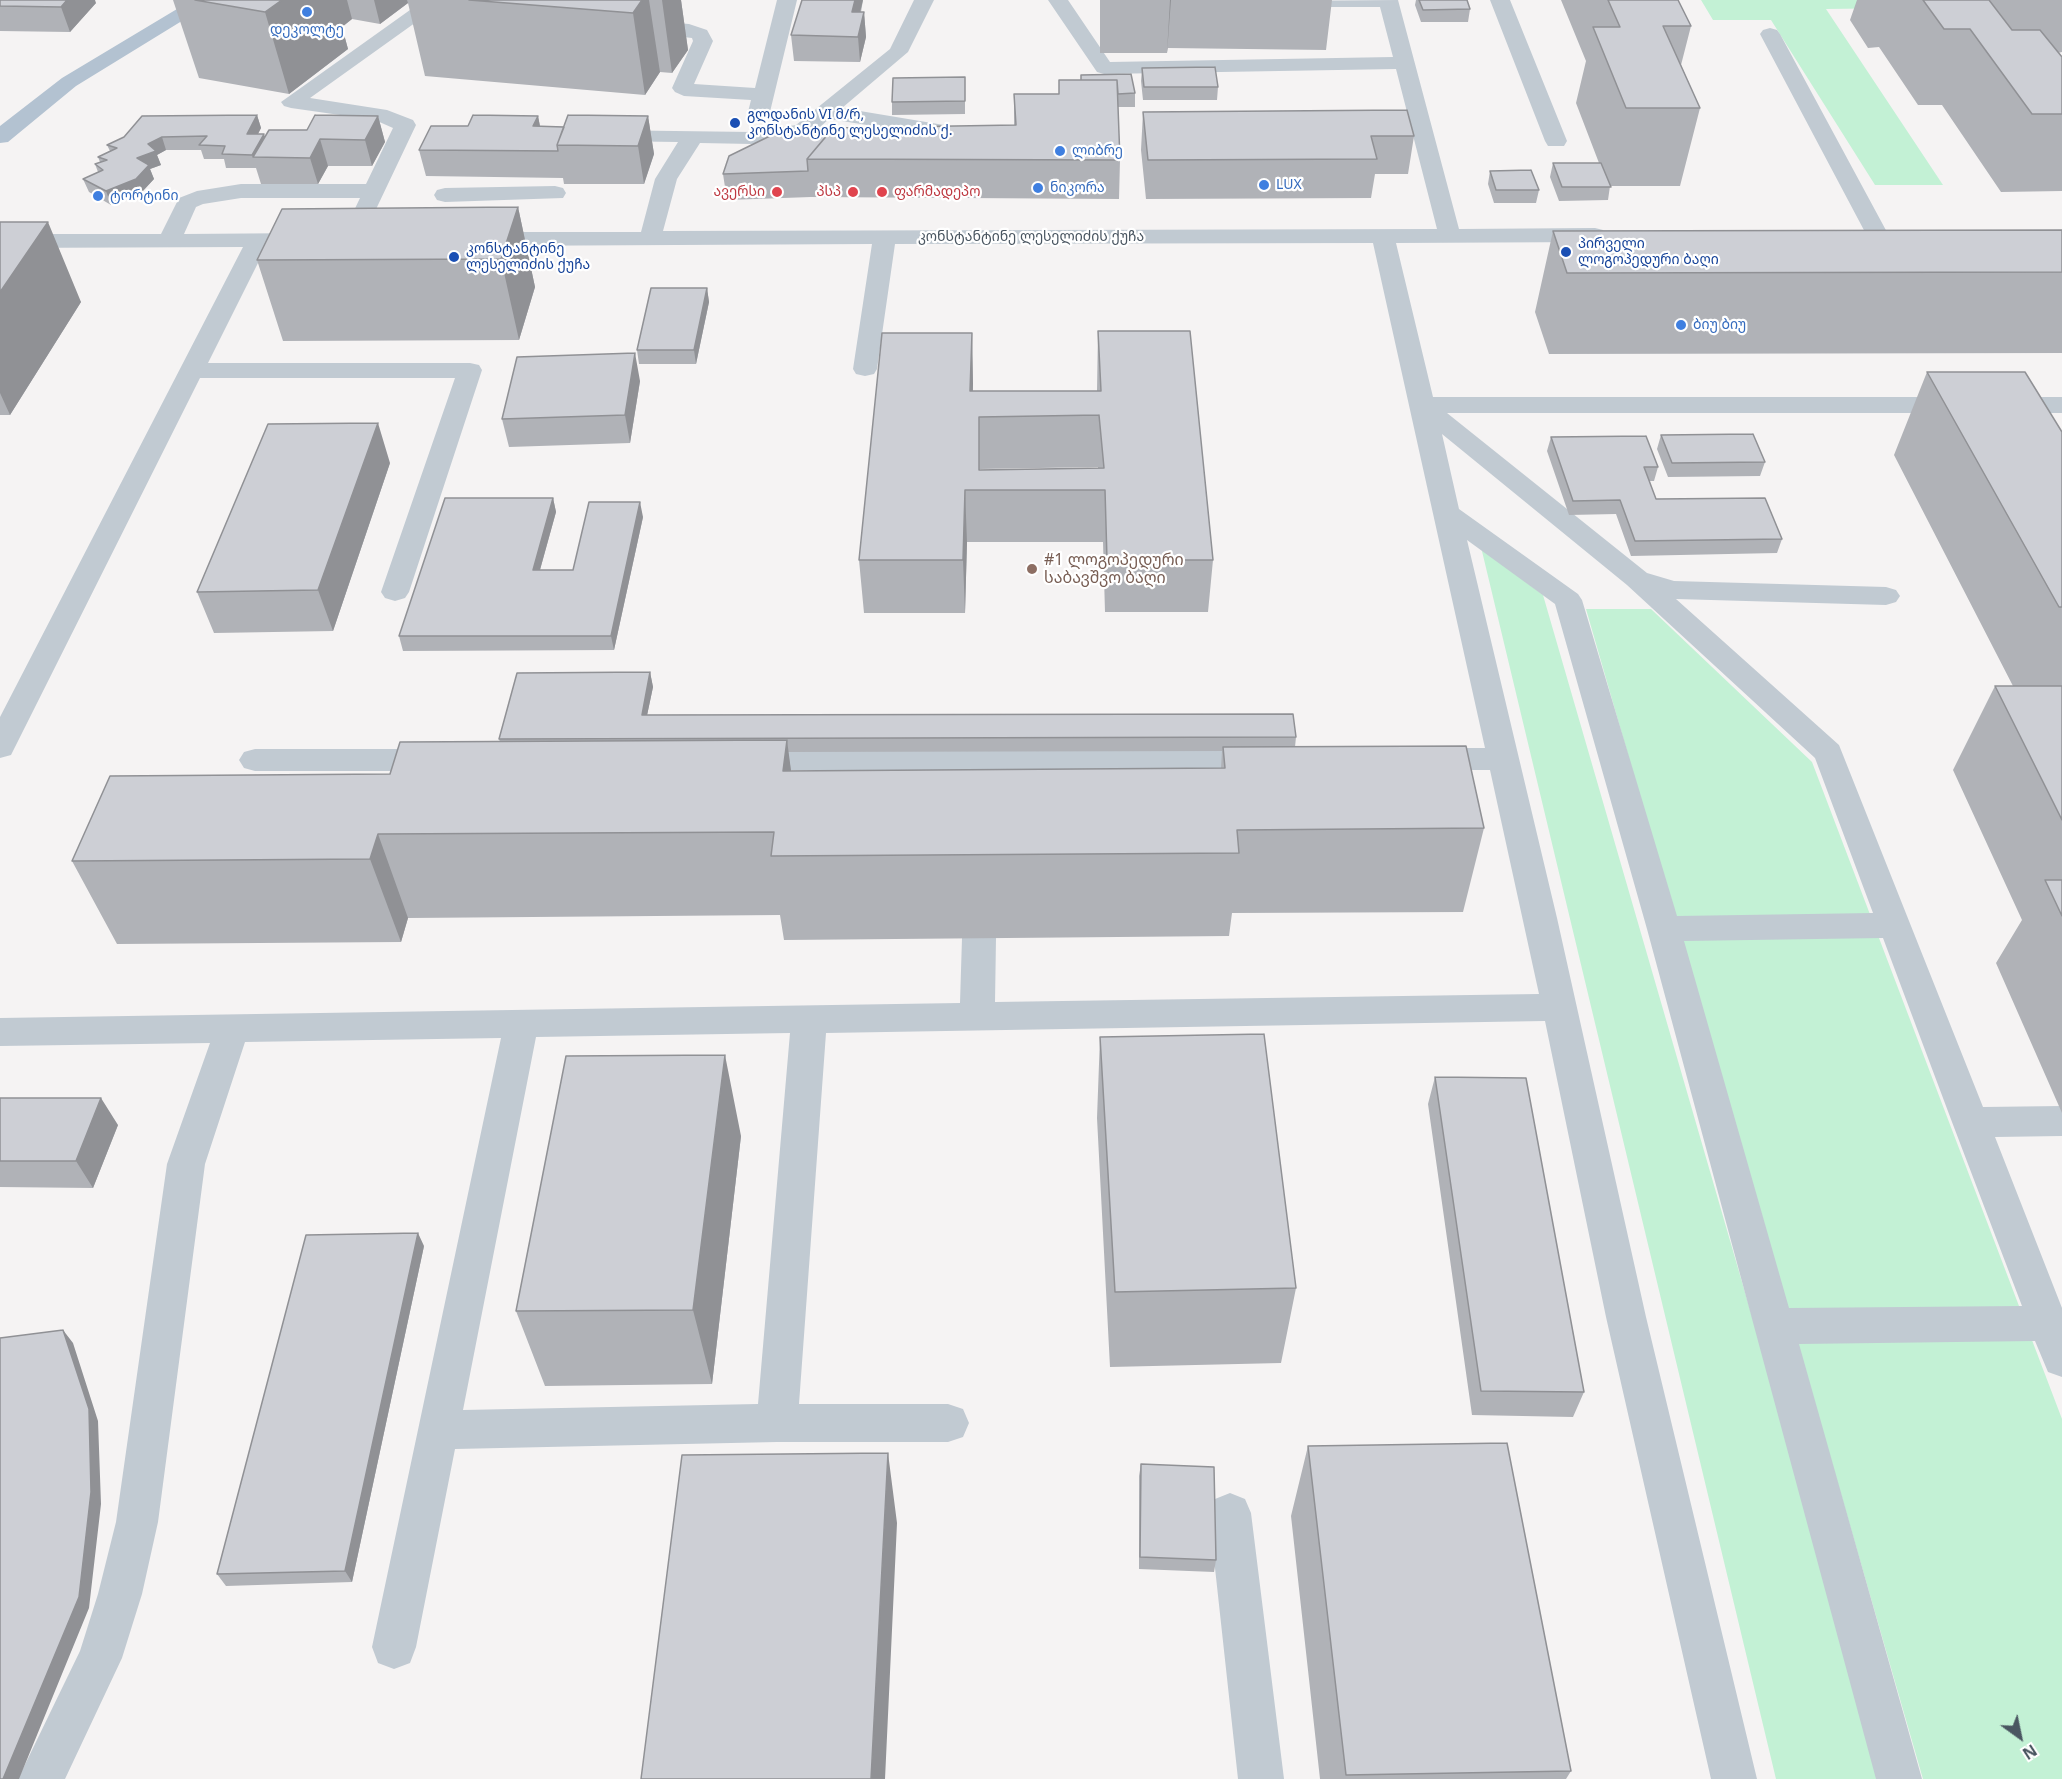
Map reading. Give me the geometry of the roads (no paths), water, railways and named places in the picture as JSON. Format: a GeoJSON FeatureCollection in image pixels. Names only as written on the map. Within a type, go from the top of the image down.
{"type":"FeatureCollection","features":[{"type":"Feature","properties":{"kind":"main road"},"geometry":{"type":"LineString","coordinates":[[2,134],[69,82],[206,0]]}},
{"type":"Feature","properties":{"kind":"street"},"geometry":{"type":"LineString","coordinates":[[351,240],[405,125],[380,114],[291,102],[437,0]]}},
{"type":"Feature","properties":{"kind":"street"},"geometry":{"type":"LineString","coordinates":[[752,138],[787,0]]}},
{"type":"Feature","properties":{"kind":"street"},"geometry":{"type":"LineString","coordinates":[[588,134],[752,138],[802,131],[897,52],[924,0]]}},
{"type":"Feature","properties":{"kind":"street"},"geometry":{"type":"LineString","coordinates":[[1059,0],[1104,68],[1406,63]]}},
{"type":"Feature","properties":{"kind":"street"},"geometry":{"type":"LineString","coordinates":[[1263,1],[1388,0],[1450,236]]}},
{"type":"Feature","properties":{"kind":"street"},"geometry":{"type":"LineString","coordinates":[[1500,0],[1556,141]]}},
{"type":"Feature","properties":{"kind":"street"},"geometry":{"type":"LineString","coordinates":[[618,24],[689,30],[700,34],[703,41],[681,88],[684,90],[763,95]]}},
{"type":"Feature","properties":{"kind":"street"},"geometry":{"type":"LineString","coordinates":[[1770,34],[1877,234]]}},
{"type":"Feature","properties":{"kind":"street"},"geometry":{"type":"LineString","coordinates":[[825,112],[974,136]]}},
{"type":"Feature","properties":{"kind":"street"},"geometry":{"type":"LineString","coordinates":[[650,239],[666,178],[693,136]]}},
{"type":"Feature","properties":{"kind":"street"},"geometry":{"type":"LineString","coordinates":[[1403,140],[1426,140]]}},
{"type":"Feature","properties":{"kind":"street"},"geometry":{"type":"LineString","coordinates":[[169,240],[187,203],[197,198],[241,191],[374,191]]}},
{"type":"Feature","properties":{"kind":"street"},"geometry":{"type":"LineString","coordinates":[[445,195],[555,193]]}},
{"type":"Feature","properties":{"kind":"street"},"geometry":{"type":"LineString","coordinates":[[480,239],[494,195]]}},
{"type":"Feature","properties":{"kind":"street"},"geometry":{"type":"LineString","coordinates":[[1854,234],[1900,234]]}},
{"type":"Feature","properties":{"kind":"street","name":"კონსტანტინე ლესელიძის ქუჩა"},"geometry":{"type":"LineString","coordinates":[[456,239],[1616,235]]}},
{"type":"Feature","properties":{"kind":"street"},"geometry":{"type":"LineString","coordinates":[[1383,236],[1559,1007],[1626,1317],[1734,1779]]}},
{"type":"Feature","properties":{"kind":"street"},"geometry":{"type":"LineString","coordinates":[[866,369],[884,238]]}},
{"type":"Feature","properties":{"kind":"street"},"geometry":{"type":"LineString","coordinates":[[0,241],[374,239]]}},
{"type":"Feature","properties":{"kind":"street"},"geometry":{"type":"LineString","coordinates":[[0,747],[258,240]]}},
{"type":"Feature","properties":{"kind":"street"},"geometry":{"type":"LineString","coordinates":[[192,371],[470,370],[395,592]]}},
{"type":"Feature","properties":{"kind":"street"},"geometry":{"type":"LineString","coordinates":[[1422,405],[2050,412]]}},
{"type":"Feature","properties":{"kind":"street"},"geometry":{"type":"LineString","coordinates":[[1422,405],[1637,579],[1828,753],[2062,1359]]}},
{"type":"Feature","properties":{"kind":"street"},"geometry":{"type":"LineString","coordinates":[[1446,512],[1568,600],[1664,929],[1899,1779]]}},
{"type":"Feature","properties":{"kind":"street"},"geometry":{"type":"LineString","coordinates":[[1637,579],[1673,590],[1886,596]]}},
{"type":"Feature","properties":{"kind":"street"},"geometry":{"type":"LineString","coordinates":[[719,759],[981,771],[1289,759]]}},
{"type":"Feature","properties":{"kind":"street"},"geometry":{"type":"LineString","coordinates":[[1396,759],[1502,759]]}},
{"type":"Feature","properties":{"kind":"street"},"geometry":{"type":"LineString","coordinates":[[255,760],[469,760]]}},
{"type":"Feature","properties":{"kind":"street"},"geometry":{"type":"LineString","coordinates":[[1664,929],[1894,926]]}},
{"type":"Feature","properties":{"kind":"street"},"geometry":{"type":"LineString","coordinates":[[977,1017],[979,938]]}},
{"type":"Feature","properties":{"kind":"street"},"geometry":{"type":"LineString","coordinates":[[0,1032],[1559,1007]]}},
{"type":"Feature","properties":{"kind":"street"},"geometry":{"type":"LineString","coordinates":[[777,1423],[809,1019]]}},
{"type":"Feature","properties":{"kind":"street"},"geometry":{"type":"LineString","coordinates":[[394,1647],[521,1024]]}},
{"type":"Feature","properties":{"kind":"street"},"geometry":{"type":"LineString","coordinates":[[40,1779],[100,1658],[120,1594],[137,1522],[186,1164],[232,1029]]}},
{"type":"Feature","properties":{"kind":"street"},"geometry":{"type":"LineString","coordinates":[[1970,1122],[2062,1121]]}},
{"type":"Feature","properties":{"kind":"street"},"geometry":{"type":"LineString","coordinates":[[1775,1326],[2048,1323]]}},
{"type":"Feature","properties":{"kind":"street"},"geometry":{"type":"LineString","coordinates":[[438,1430],[777,1423],[948,1423]]}},
{"type":"Feature","properties":{"kind":"street"},"geometry":{"type":"LineString","coordinates":[[1230,1513],[1261,1779]]}},
{"type":"Feature","properties":{"kind":"place","name":"დეკოლტე"},"geometry":{"type":"Point","coordinates":[307,12]}},
{"type":"Feature","properties":{"kind":"place","name":"გლდანის VI მ/რ, კონსტანტინე ლესელიძის ქ."},"geometry":{"type":"Point","coordinates":[735,123]}},
{"type":"Feature","properties":{"kind":"place","name":"ლიბრე"},"geometry":{"type":"Point","coordinates":[1060,151]}},
{"type":"Feature","properties":{"kind":"place","name":"LUX"},"geometry":{"type":"Point","coordinates":[1264,185]}},
{"type":"Feature","properties":{"kind":"place","name":"ნიკორა"},"geometry":{"type":"Point","coordinates":[1038,188]}},
{"type":"Feature","properties":{"kind":"place","name":"ავერსი"},"geometry":{"type":"Point","coordinates":[777,192]}},
{"type":"Feature","properties":{"kind":"place","name":"პსპ"},"geometry":{"type":"Point","coordinates":[853,192]}},
{"type":"Feature","properties":{"kind":"place","name":"ფარმადეპო"},"geometry":{"type":"Point","coordinates":[882,192]}},
{"type":"Feature","properties":{"kind":"place","name":"ტორტინი"},"geometry":{"type":"Point","coordinates":[98,196]}},
{"type":"Feature","properties":{"kind":"place","name":"პირველი ლოგოპედური ბაღი"},"geometry":{"type":"Point","coordinates":[1566,252]}},
{"type":"Feature","properties":{"kind":"place","name":"კონსტანტინე ლესელიძის ქუჩა"},"geometry":{"type":"Point","coordinates":[454,257]}},
{"type":"Feature","properties":{"kind":"place","name":"ბიუ ბიუ"},"geometry":{"type":"Point","coordinates":[1681,325]}},
{"type":"Feature","properties":{"kind":"place","name":"#1 ლოგოპედური საბავშვო ბაღი"},"geometry":{"type":"Point","coordinates":[1032,569]}}]}
